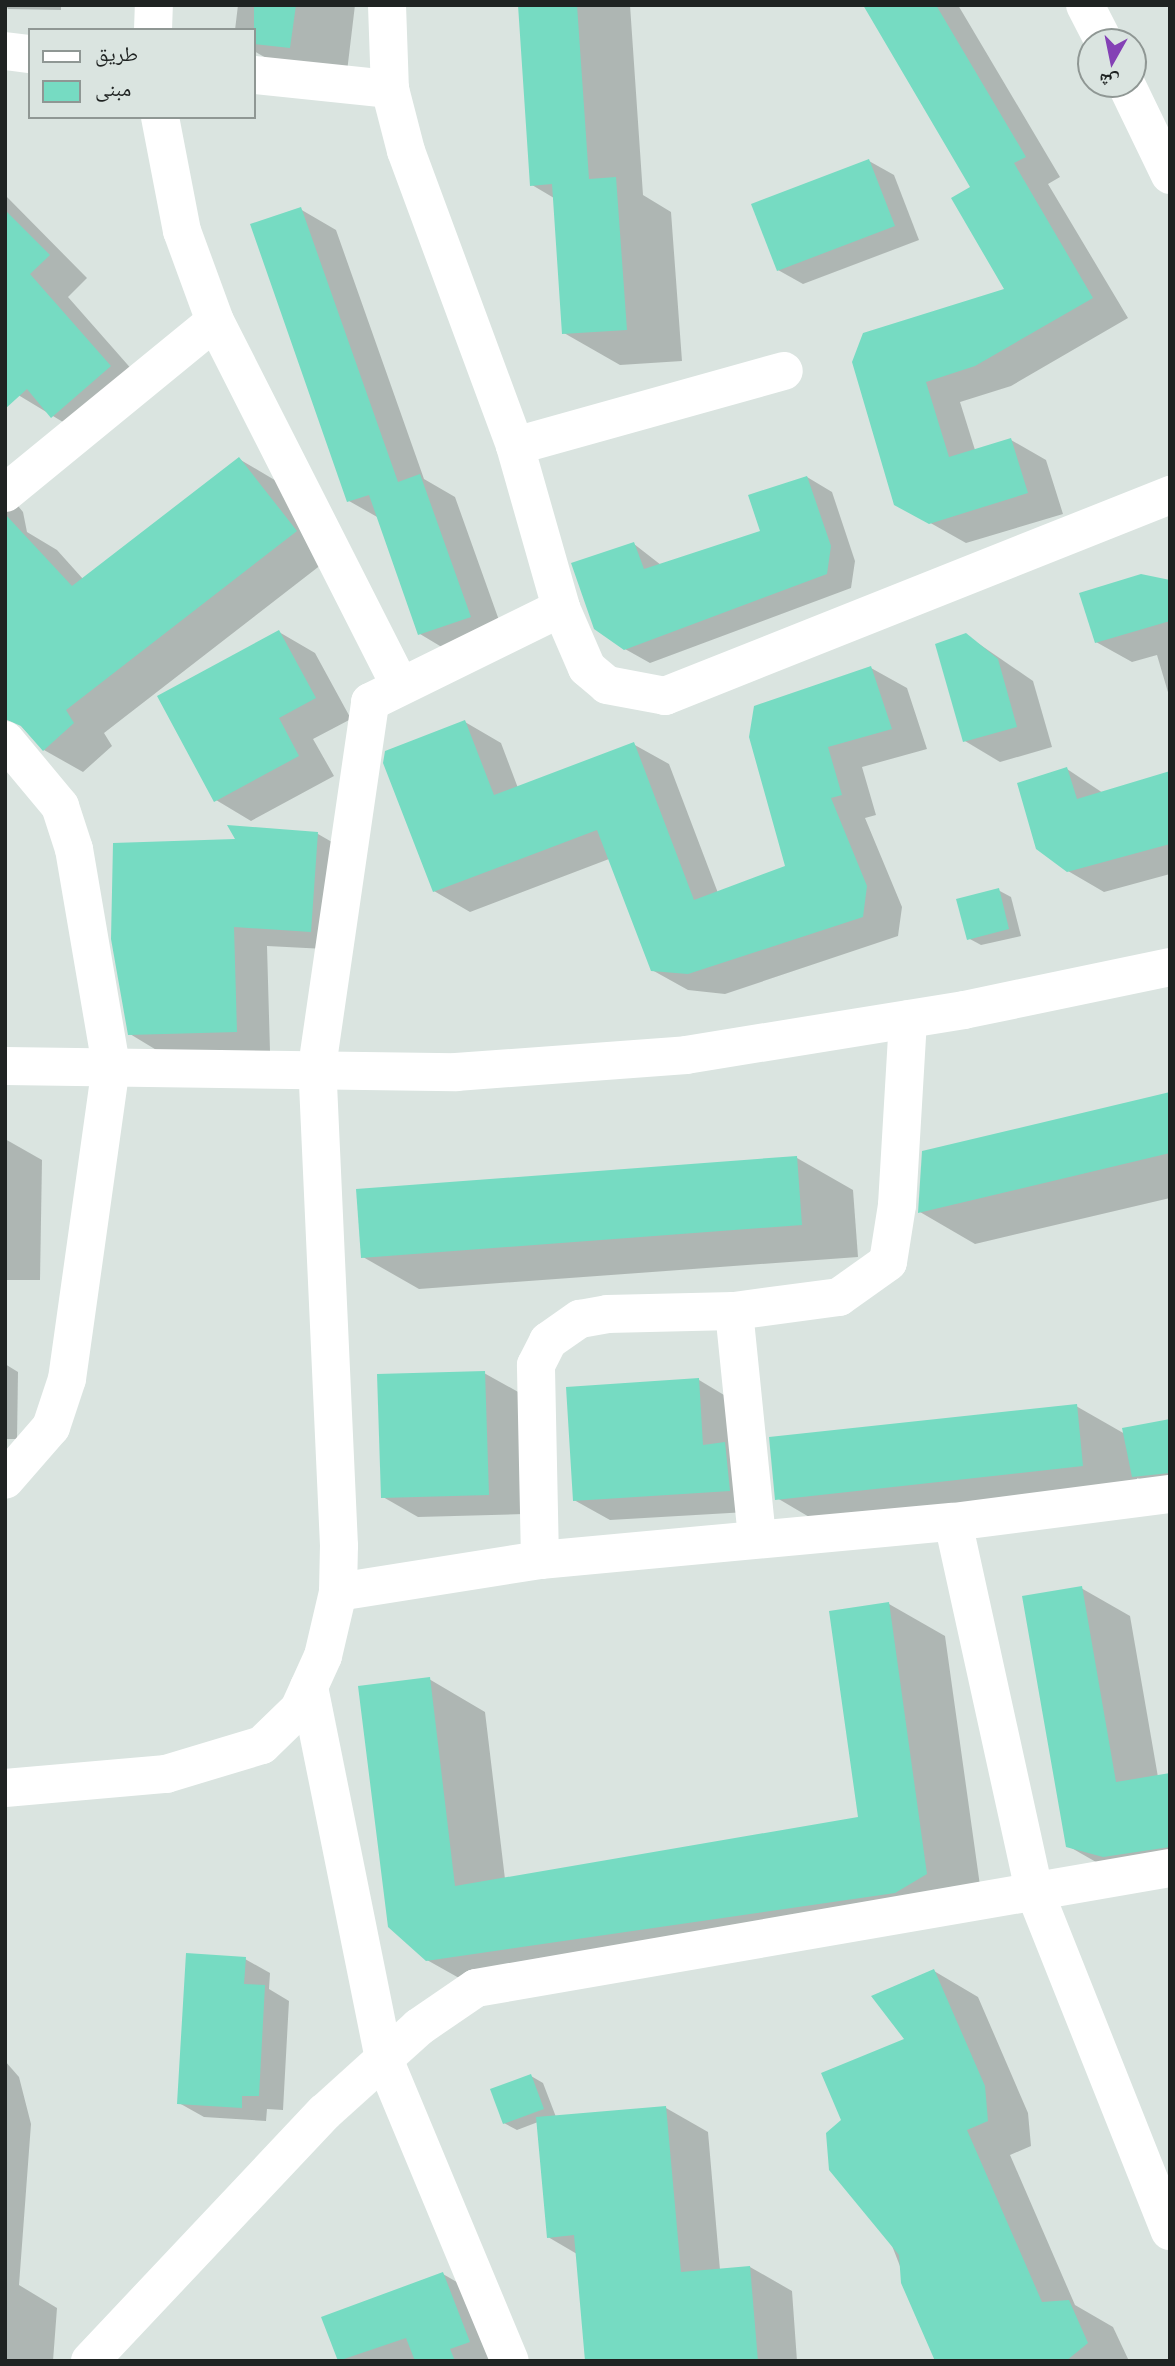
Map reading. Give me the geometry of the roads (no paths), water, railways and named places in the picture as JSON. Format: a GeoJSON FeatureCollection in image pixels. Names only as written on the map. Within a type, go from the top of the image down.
{"type":"FeatureCollection","features":[{"type":"Feature","properties":{"kind":"street"},"geometry":{"type":"LineString","coordinates":[[153,28],[154,5]]}},
{"type":"Feature","properties":{"kind":"street"},"geometry":{"type":"LineString","coordinates":[[387,5],[390,89],[406,151],[515,446],[561,608],[587,668],[607,685],[665,695],[1170,495]]}},
{"type":"Feature","properties":{"kind":"street"},"geometry":{"type":"LineString","coordinates":[[1085,5],[1097,28]]}},
{"type":"Feature","properties":{"kind":"street"},"geometry":{"type":"LineString","coordinates":[[5,51],[28,54]]}},
{"type":"Feature","properties":{"kind":"street"},"geometry":{"type":"LineString","coordinates":[[256,75],[390,89]]}},
{"type":"Feature","properties":{"kind":"street"},"geometry":{"type":"LineString","coordinates":[[1134,98],[1166,156]]}},
{"type":"Feature","properties":{"kind":"street"},"geometry":{"type":"LineString","coordinates":[[160,119],[182,231],[215,321],[399,683]]}},
{"type":"Feature","properties":{"kind":"street"},"geometry":{"type":"LineString","coordinates":[[5,493],[215,321]]}},
{"type":"Feature","properties":{"kind":"street"},"geometry":{"type":"LineString","coordinates":[[515,446],[784,371]]}},
{"type":"Feature","properties":{"kind":"street"},"geometry":{"type":"LineString","coordinates":[[5,1788],[166,1774],[261,1745],[299,1709],[309,1687],[338,1592],[317,1067],[362,721],[370,702],[399,683],[561,608]]}},
{"type":"Feature","properties":{"kind":"street"},"geometry":{"type":"LineString","coordinates":[[5,740],[60,806],[74,849],[111,1066],[67,1379],[51,1427],[5,1480]]}},
{"type":"Feature","properties":{"kind":"street"},"geometry":{"type":"LineString","coordinates":[[5,1066],[317,1067],[456,1072],[686,1055],[908,1019],[1170,967]]}},
{"type":"Feature","properties":{"kind":"street"},"geometry":{"type":"LineString","coordinates":[[540,1560],[536,1365],[548,1340],[580,1320],[607,1314],[734,1311],[839,1297],[888,1262],[897,1205],[908,1019]]}},
{"type":"Feature","properties":{"kind":"street"},"geometry":{"type":"LineString","coordinates":[[734,1311],[757,1539]]}},
{"type":"Feature","properties":{"kind":"street"},"geometry":{"type":"LineString","coordinates":[[338,1592],[540,1560],[953,1522],[1170,1494]]}},
{"type":"Feature","properties":{"kind":"street"},"geometry":{"type":"LineString","coordinates":[[953,1522],[1034,1891],[1170,2231]]}},
{"type":"Feature","properties":{"kind":"street"},"geometry":{"type":"LineString","coordinates":[[309,1687],[384,2059],[510,2361]]}},
{"type":"Feature","properties":{"kind":"street"},"geometry":{"type":"LineString","coordinates":[[90,2361],[384,2059],[439,2012],[497,1980],[1170,1868]]}}]}
